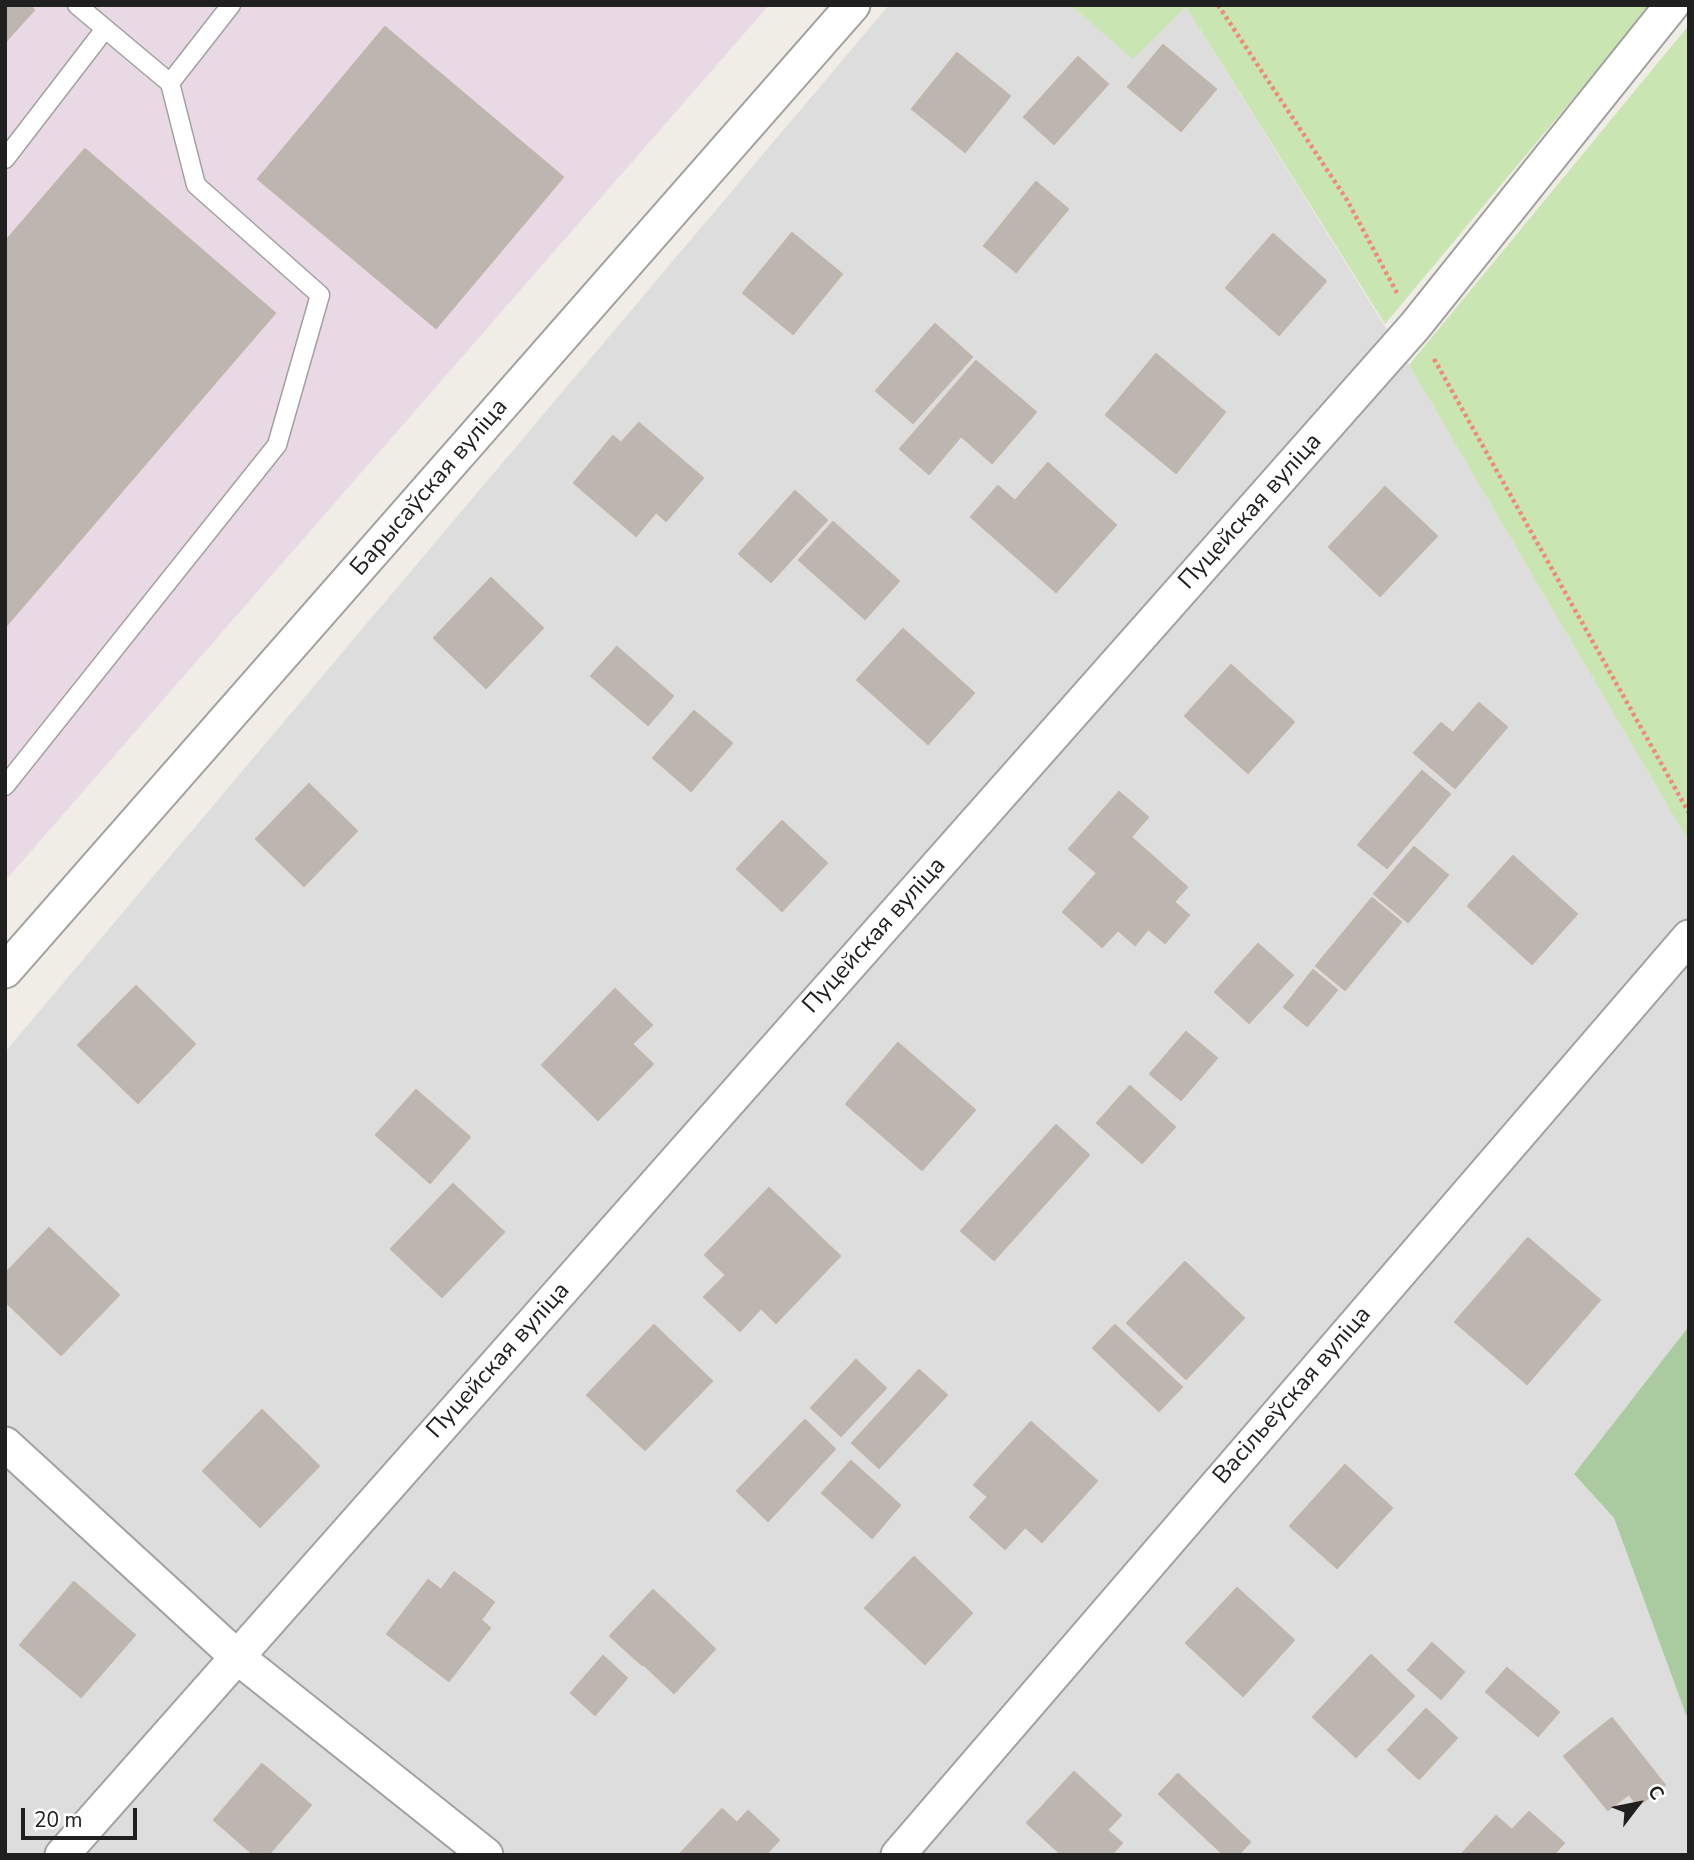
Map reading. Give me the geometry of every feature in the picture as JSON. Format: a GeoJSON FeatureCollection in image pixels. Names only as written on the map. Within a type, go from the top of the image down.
{"type":"FeatureCollection","features":[{"type":"Feature","properties":{"kind":"street","name":"Барысаўская вуліца"},"geometry":{"type":"LineString","coordinates":[[5,971],[853,5]]}},
{"type":"Feature","properties":{"kind":"street","name":"Пуцейская вуліца"},"geometry":{"type":"LineString","coordinates":[[62,1855],[1415,327],[1672,5]]}},
{"type":"Feature","properties":{"kind":"street","name":"Васільеўская вуліца"},"geometry":{"type":"LineString","coordinates":[[898,1855],[1689,937]]}},
{"type":"Feature","properties":{"kind":"street"},"geometry":{"type":"LineString","coordinates":[[5,1444],[236,1656],[486,1855]]}},
{"type":"Feature","properties":{"kind":"lane"},"geometry":{"type":"LineString","coordinates":[[5,786],[277,445],[320,295],[196,185],[170,83],[77,5]]}},
{"type":"Feature","properties":{"kind":"lane"},"geometry":{"type":"LineString","coordinates":[[170,83],[231,5]]}},
{"type":"Feature","properties":{"kind":"lane"},"geometry":{"type":"LineString","coordinates":[[5,159],[105,29]]}},
{"type":"Feature","properties":{"kind":"path"},"geometry":{"type":"LineString","coordinates":[[1218,5],[1347,200],[1415,327],[1689,813]]}},
{"type":"Feature","properties":{"kind":"shaded area"},"geometry":{"type":"Polygon","coordinates":[[[5,5],[769,5],[5,881],[5,5]]]}},
{"type":"Feature","properties":{"kind":"shaded area"},"geometry":{"type":"Polygon","coordinates":[[[889,5],[1070,5],[1133,58],[1186,7],[1409,365],[1689,842],[1689,1326],[1574,1474],[1614,1518],[1689,1723],[1689,1855],[5,1855],[5,1052],[889,5]]]}},
{"type":"Feature","properties":{"kind":"green space"},"geometry":{"type":"Polygon","coordinates":[[[1070,5],[1651,5],[1385,324],[1186,7],[1133,59],[1070,5]]]}},
{"type":"Feature","properties":{"kind":"green space"},"geometry":{"type":"Polygon","coordinates":[[[1689,25],[1689,842],[1409,365],[1689,25]]]}},
{"type":"Feature","properties":{"kind":"green space"},"geometry":{"type":"Polygon","coordinates":[[[1689,1326],[1689,1723],[1614,1518],[1574,1474],[1689,1326]]]}},
{"type":"Feature","properties":{"kind":"building"},"geometry":{"type":"Polygon","coordinates":[[[5,5],[29,5],[34,10],[5,42],[5,5]]]}},
{"type":"Feature","properties":{"kind":"building"},"geometry":{"type":"Polygon","coordinates":[[[385,27],[563,177],[436,328],[258,179],[385,27]]]}},
{"type":"Feature","properties":{"kind":"building"},"geometry":{"type":"Polygon","coordinates":[[[1163,45],[1216,89],[1181,131],[1128,87],[1163,45]]]}},
{"type":"Feature","properties":{"kind":"building"},"geometry":{"type":"Polygon","coordinates":[[[957,53],[1010,96],[965,152],[912,109],[957,53]]]}},
{"type":"Feature","properties":{"kind":"building"},"geometry":{"type":"Polygon","coordinates":[[[1078,57],[1108,84],[1054,144],[1024,117],[1078,57]]]}},
{"type":"Feature","properties":{"kind":"building"},"geometry":{"type":"Polygon","coordinates":[[[85,149],[275,313],[5,627],[5,242],[85,149]]]}},
{"type":"Feature","properties":{"kind":"building"},"geometry":{"type":"Polygon","coordinates":[[[1036,182],[1068,209],[1016,272],[984,246],[1036,182]]]}},
{"type":"Feature","properties":{"kind":"building"},"geometry":{"type":"Polygon","coordinates":[[[792,233],[842,274],[793,334],[743,293],[792,233]]]}},
{"type":"Feature","properties":{"kind":"building"},"geometry":{"type":"Polygon","coordinates":[[[1273,234],[1326,281],[1279,335],[1226,288],[1273,234]]]}},
{"type":"Feature","properties":{"kind":"building"},"geometry":{"type":"Polygon","coordinates":[[[935,324],[972,357],[913,423],[876,391],[935,324]]]}},
{"type":"Feature","properties":{"kind":"building"},"geometry":{"type":"Polygon","coordinates":[[[1156,354],[1225,412],[1176,473],[1106,415],[1156,354]]]}},
{"type":"Feature","properties":{"kind":"building"},"geometry":{"type":"Polygon","coordinates":[[[976,361],[1036,412],[992,463],[961,436],[929,474],[900,449],[976,361]]]}},
{"type":"Feature","properties":{"kind":"building"},"geometry":{"type":"Polygon","coordinates":[[[639,423],[703,478],[666,521],[656,512],[636,536],[574,483],[613,436],[621,443],[639,423]]]}},
{"type":"Feature","properties":{"kind":"building"},"geometry":{"type":"Polygon","coordinates":[[[1048,463],[1116,525],[1056,592],[971,517],[998,486],[1015,501],[1048,463]]]}},
{"type":"Feature","properties":{"kind":"building"},"geometry":{"type":"Polygon","coordinates":[[[1385,487],[1437,536],[1380,596],[1329,547],[1385,487]]]}},
{"type":"Feature","properties":{"kind":"building"},"geometry":{"type":"Polygon","coordinates":[[[795,491],[827,520],[771,582],[739,554],[795,491]]]}},
{"type":"Feature","properties":{"kind":"building"},"geometry":{"type":"Polygon","coordinates":[[[833,522],[899,581],[865,619],[799,560],[833,522]]]}},
{"type":"Feature","properties":{"kind":"building"},"geometry":{"type":"Polygon","coordinates":[[[491,578],[543,628],[486,688],[434,638],[491,578]]]}},
{"type":"Feature","properties":{"kind":"building"},"geometry":{"type":"Polygon","coordinates":[[[903,629],[974,693],[928,744],[857,680],[903,629]]]}},
{"type":"Feature","properties":{"kind":"building"},"geometry":{"type":"Polygon","coordinates":[[[617,647],[673,696],[648,725],[591,676],[617,647]]]}},
{"type":"Feature","properties":{"kind":"building"},"geometry":{"type":"Polygon","coordinates":[[[1231,665],[1294,722],[1248,773],[1185,716],[1231,665]]]}},
{"type":"Feature","properties":{"kind":"building"},"geometry":{"type":"Polygon","coordinates":[[[1479,703],[1507,727],[1455,788],[1414,753],[1441,723],[1453,733],[1479,703]]]}},
{"type":"Feature","properties":{"kind":"building"},"geometry":{"type":"Polygon","coordinates":[[[694,711],[732,743],[691,791],[653,758],[694,711]]]}},
{"type":"Feature","properties":{"kind":"building"},"geometry":{"type":"Polygon","coordinates":[[[1422,771],[1450,794],[1387,868],[1358,845],[1422,771]]]}},
{"type":"Feature","properties":{"kind":"building"},"geometry":{"type":"Polygon","coordinates":[[[309,784],[357,831],[304,886],[256,839],[309,784]]]}},
{"type":"Feature","properties":{"kind":"building"},"geometry":{"type":"Polygon","coordinates":[[[1119,792],[1148,817],[1131,837],[1187,887],[1174,902],[1189,915],[1165,943],[1148,929],[1135,945],[1118,930],[1102,947],[1063,912],[1097,873],[1069,849],[1119,792]]]}},
{"type":"Feature","properties":{"kind":"building"},"geometry":{"type":"Polygon","coordinates":[[[782,821],[827,863],[782,911],[737,869],[782,821]]]}},
{"type":"Feature","properties":{"kind":"building"},"geometry":{"type":"Polygon","coordinates":[[[1414,847],[1448,875],[1408,922],[1374,894],[1414,847]]]}},
{"type":"Feature","properties":{"kind":"building"},"geometry":{"type":"Polygon","coordinates":[[[1513,856],[1577,914],[1532,964],[1468,906],[1513,856]]]}},
{"type":"Feature","properties":{"kind":"building"},"geometry":{"type":"Polygon","coordinates":[[[1372,898],[1401,922],[1345,990],[1316,966],[1372,898]]]}},
{"type":"Feature","properties":{"kind":"building"},"geometry":{"type":"Polygon","coordinates":[[[1258,944],[1293,975],[1249,1023],[1215,992],[1258,944]]]}},
{"type":"Feature","properties":{"kind":"building"},"geometry":{"type":"Polygon","coordinates":[[[1313,970],[1337,990],[1307,1026],[1284,1007],[1313,970]]]}},
{"type":"Feature","properties":{"kind":"building"},"geometry":{"type":"Polygon","coordinates":[[[136,986],[195,1044],[138,1103],[78,1045],[136,986]]]}},
{"type":"Feature","properties":{"kind":"building"},"geometry":{"type":"Polygon","coordinates":[[[615,989],[652,1025],[632,1044],[653,1064],[598,1120],[542,1065],[615,989]]]}},
{"type":"Feature","properties":{"kind":"building"},"geometry":{"type":"Polygon","coordinates":[[[1186,1032],[1217,1058],[1181,1100],[1150,1074],[1186,1032]]]}},
{"type":"Feature","properties":{"kind":"building"},"geometry":{"type":"Polygon","coordinates":[[[898,1043],[975,1110],[922,1170],[846,1104],[898,1043]]]}},
{"type":"Feature","properties":{"kind":"building"},"geometry":{"type":"Polygon","coordinates":[[[1130,1086],[1175,1127],[1142,1163],[1097,1123],[1130,1086]]]}},
{"type":"Feature","properties":{"kind":"building"},"geometry":{"type":"Polygon","coordinates":[[[416,1090],[470,1137],[430,1183],[376,1135],[416,1090]]]}},
{"type":"Feature","properties":{"kind":"building"},"geometry":{"type":"Polygon","coordinates":[[[1056,1125],[1089,1155],[994,1260],[961,1231],[1056,1125]]]}},
{"type":"Feature","properties":{"kind":"building"},"geometry":{"type":"Polygon","coordinates":[[[453,1184],[504,1232],[442,1297],[391,1249],[453,1184]]]}},
{"type":"Feature","properties":{"kind":"building"},"geometry":{"type":"Polygon","coordinates":[[[769,1188],[840,1256],[776,1323],[761,1308],[740,1331],[704,1297],[726,1275],[705,1255],[769,1188]]]}},
{"type":"Feature","properties":{"kind":"building"},"geometry":{"type":"Polygon","coordinates":[[[49,1228],[119,1295],[61,1355],[5,1301],[5,1274],[49,1228]]]}},
{"type":"Feature","properties":{"kind":"building"},"geometry":{"type":"Polygon","coordinates":[[[1528,1238],[1600,1300],[1527,1384],[1455,1322],[1528,1238]]]}},
{"type":"Feature","properties":{"kind":"building"},"geometry":{"type":"Polygon","coordinates":[[[1185,1262],[1244,1318],[1186,1379],[1127,1323],[1185,1262]]]}},
{"type":"Feature","properties":{"kind":"building"},"geometry":{"type":"Polygon","coordinates":[[[654,1325],[712,1381],[645,1450],[587,1395],[654,1325]]]}},
{"type":"Feature","properties":{"kind":"building"},"geometry":{"type":"Polygon","coordinates":[[[1115,1325],[1182,1387],[1159,1411],[1093,1348],[1115,1325]]]}},
{"type":"Feature","properties":{"kind":"building"},"geometry":{"type":"Polygon","coordinates":[[[856,1360],[886,1388],[841,1436],[811,1408],[856,1360]]]}},
{"type":"Feature","properties":{"kind":"building"},"geometry":{"type":"Polygon","coordinates":[[[919,1370],[947,1395],[879,1468],[852,1443],[919,1370]]]}},
{"type":"Feature","properties":{"kind":"building"},"geometry":{"type":"Polygon","coordinates":[[[262,1410],[319,1466],[260,1527],[203,1471],[262,1410]]]}},
{"type":"Feature","properties":{"kind":"building"},"geometry":{"type":"Polygon","coordinates":[[[805,1420],[835,1449],[768,1521],[737,1491],[805,1420]]]}},
{"type":"Feature","properties":{"kind":"building"},"geometry":{"type":"Polygon","coordinates":[[[1031,1422],[1097,1481],[1042,1542],[1025,1527],[1005,1549],[970,1517],[988,1497],[974,1485],[1031,1422]]]}},
{"type":"Feature","properties":{"kind":"building"},"geometry":{"type":"Polygon","coordinates":[[[851,1461],[900,1505],[872,1538],[822,1493],[851,1461]]]}},
{"type":"Feature","properties":{"kind":"building"},"geometry":{"type":"Polygon","coordinates":[[[1345,1465],[1392,1508],[1337,1568],[1290,1526],[1345,1465]]]}},
{"type":"Feature","properties":{"kind":"building"},"geometry":{"type":"Polygon","coordinates":[[[914,1557],[972,1613],[925,1664],[865,1608],[914,1557]]]}},
{"type":"Feature","properties":{"kind":"building"},"geometry":{"type":"Polygon","coordinates":[[[454,1572],[494,1602],[481,1620],[490,1628],[449,1681],[387,1634],[428,1580],[441,1590],[454,1572]]]}},
{"type":"Feature","properties":{"kind":"building"},"geometry":{"type":"Polygon","coordinates":[[[74,1582],[135,1635],[81,1697],[20,1645],[74,1582]]]}},
{"type":"Feature","properties":{"kind":"building"},"geometry":{"type":"Polygon","coordinates":[[[1237,1588],[1294,1640],[1243,1696],[1186,1643],[1237,1588]]]}},
{"type":"Feature","properties":{"kind":"building"},"geometry":{"type":"Polygon","coordinates":[[[653,1590],[685,1620],[642,1665],[610,1636],[653,1590]]]}},
{"type":"Feature","properties":{"kind":"building"},"geometry":{"type":"Polygon","coordinates":[[[685,1620],[715,1649],[674,1693],[643,1664],[685,1620]]]}},
{"type":"Feature","properties":{"kind":"building"},"geometry":{"type":"Polygon","coordinates":[[[1432,1643],[1464,1672],[1441,1699],[1408,1670],[1432,1643]]]}},
{"type":"Feature","properties":{"kind":"building"},"geometry":{"type":"Polygon","coordinates":[[[1371,1655],[1414,1696],[1356,1757],[1313,1717],[1371,1655]]]}},
{"type":"Feature","properties":{"kind":"building"},"geometry":{"type":"Polygon","coordinates":[[[603,1656],[627,1678],[595,1715],[571,1693],[603,1656]]]}},
{"type":"Feature","properties":{"kind":"building"},"geometry":{"type":"Polygon","coordinates":[[[1507,1668],[1559,1712],[1538,1736],[1486,1692],[1507,1668]]]}},
{"type":"Feature","properties":{"kind":"building"},"geometry":{"type":"Polygon","coordinates":[[[1426,1709],[1457,1738],[1419,1779],[1388,1750],[1426,1709]]]}},
{"type":"Feature","properties":{"kind":"building"},"geometry":{"type":"Polygon","coordinates":[[[1612,1718],[1665,1785],[1638,1806],[1629,1794],[1608,1810],[1564,1756],[1612,1718]]]}},
{"type":"Feature","properties":{"kind":"building"},"geometry":{"type":"Polygon","coordinates":[[[262,1764],[311,1805],[268,1855],[254,1855],[214,1820],[262,1764]]]}},
{"type":"Feature","properties":{"kind":"building"},"geometry":{"type":"Polygon","coordinates":[[[1074,1772],[1121,1815],[1107,1830],[1122,1843],[1111,1855],[1062,1855],[1027,1823],[1074,1772]]]}},
{"type":"Feature","properties":{"kind":"building"},"geometry":{"type":"Polygon","coordinates":[[[1178,1774],[1250,1842],[1238,1855],[1224,1855],[1159,1794],[1178,1774]]]}},
{"type":"Feature","properties":{"kind":"building"},"geometry":{"type":"Polygon","coordinates":[[[722,1809],[737,1823],[748,1811],[779,1840],[765,1855],[679,1855],[722,1809]]]}},
{"type":"Feature","properties":{"kind":"building"},"geometry":{"type":"Polygon","coordinates":[[[1529,1812],[1564,1843],[1553,1855],[1461,1855],[1496,1816],[1512,1830],[1529,1812]]]}}]}
